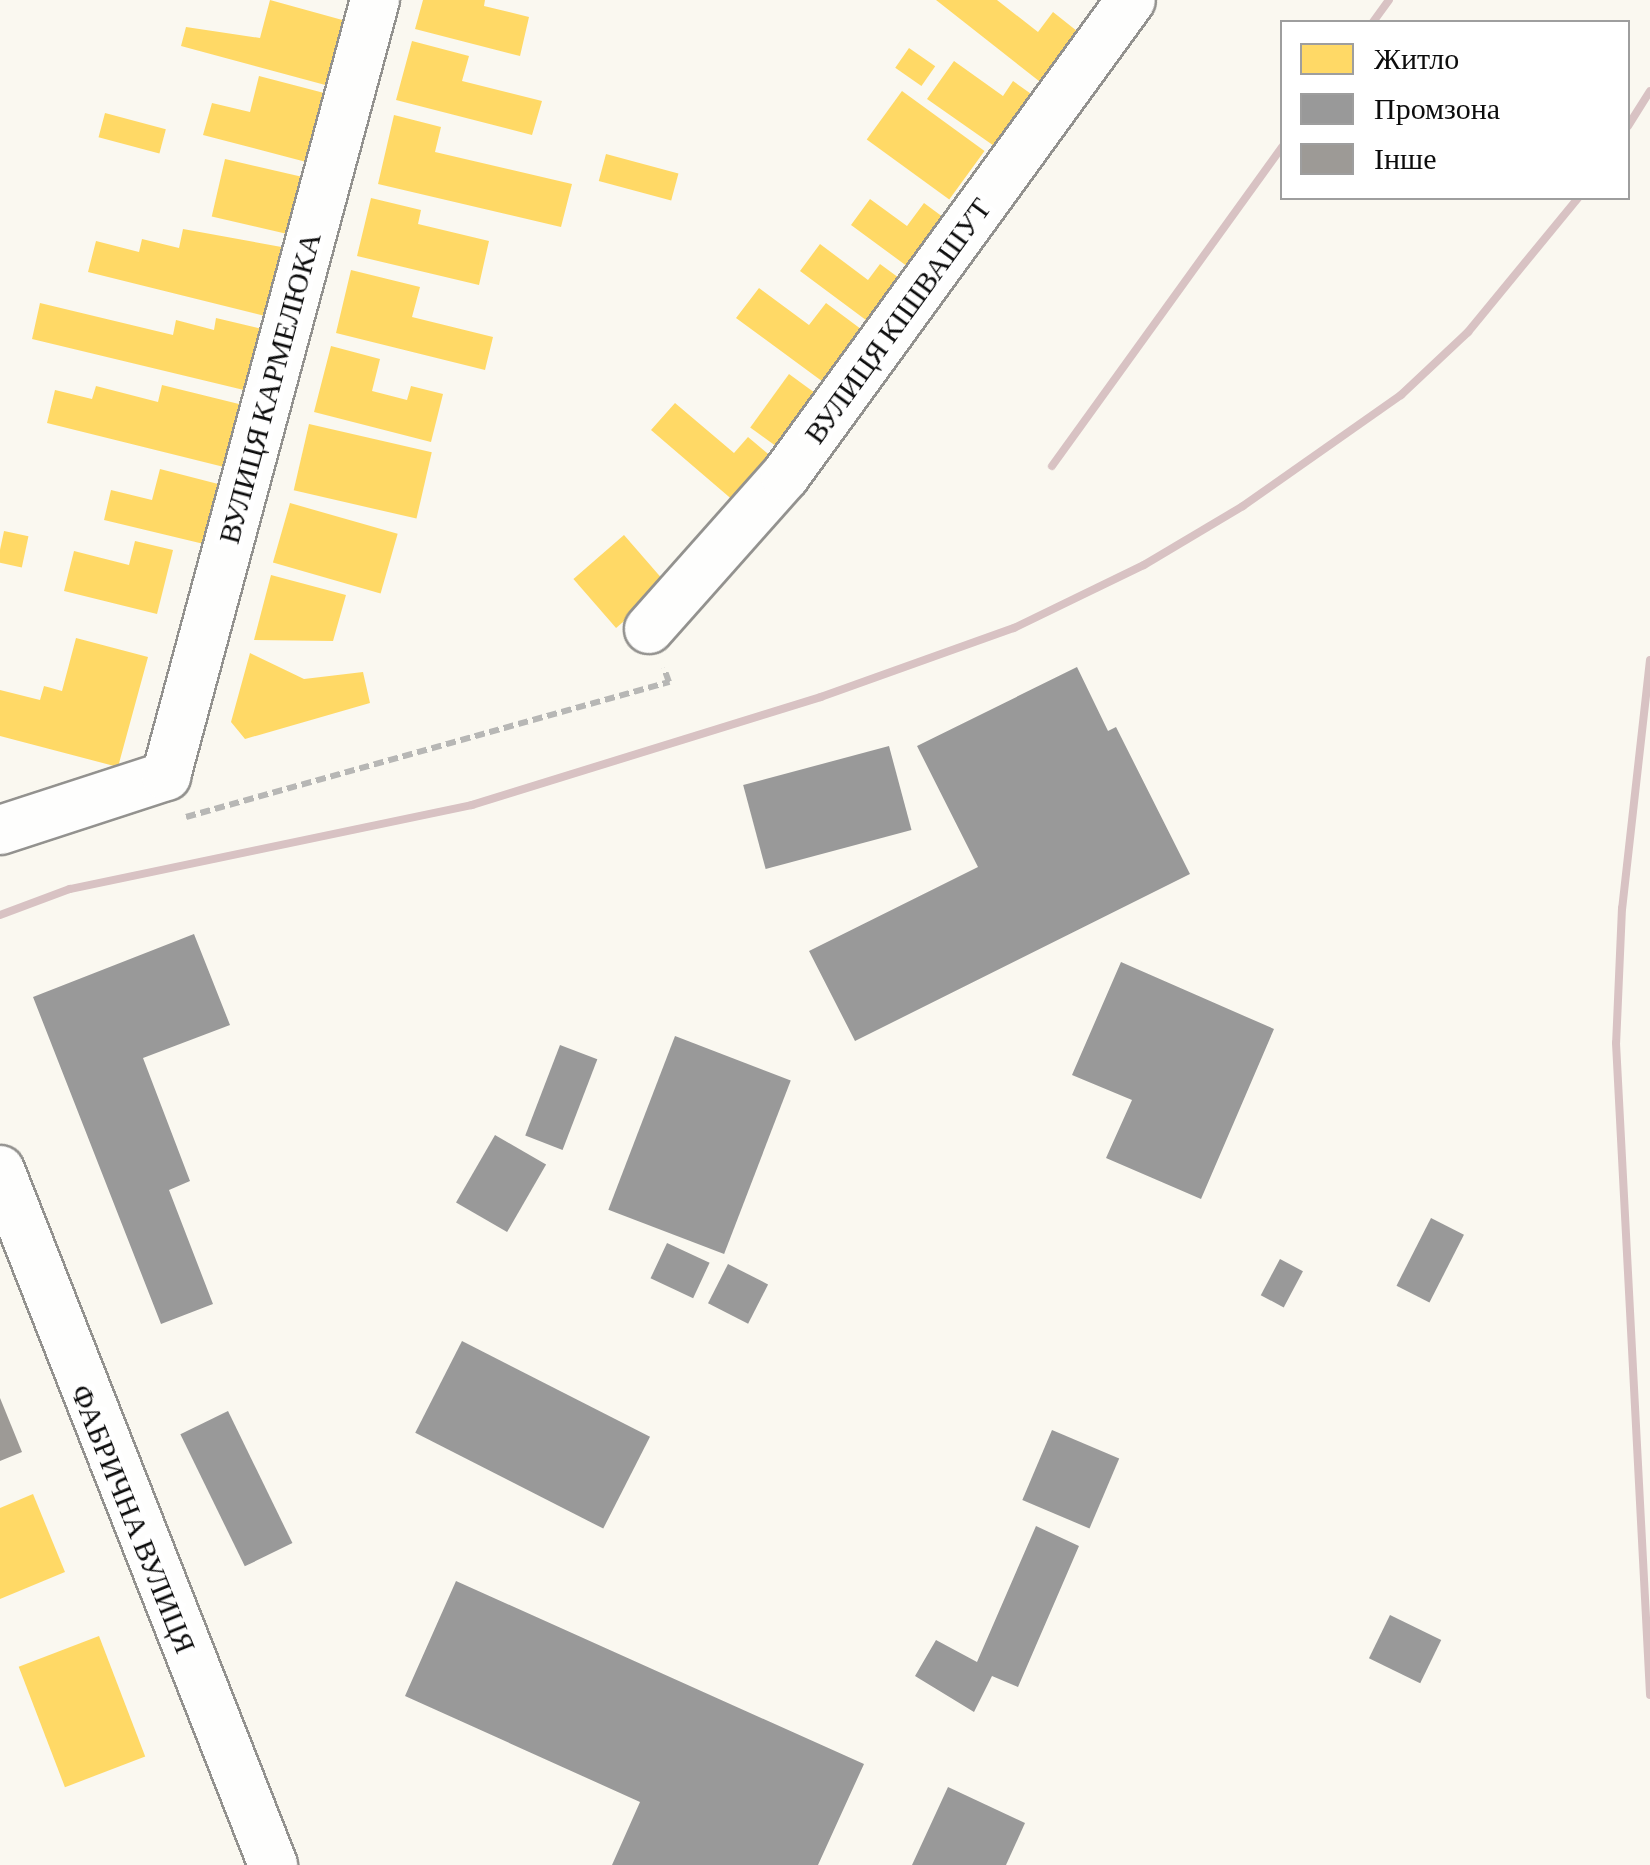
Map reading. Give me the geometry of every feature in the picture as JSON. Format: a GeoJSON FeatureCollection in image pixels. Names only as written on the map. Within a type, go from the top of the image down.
{"type":"FeatureCollection","features":[{"type":"Feature","properties":{"kind":"street","name":"ВУЛИЦЯ КАРМЕЛЮКА"},"geometry":{"type":"LineString","coordinates":[[171,798],[375,0]]}},
{"type":"Feature","properties":{"kind":"street","name":"ВУЛИЦЯ КІШВАШУТ"},"geometry":{"type":"LineString","coordinates":[[649,629],[785,476],[1131,0]]}},
{"type":"Feature","properties":{"kind":"street"},"geometry":{"type":"LineString","coordinates":[[0,830],[171,798]]}},
{"type":"Feature","properties":{"kind":"street","name":"ФАБРИЧНА ВУЛИЦЯ"},"geometry":{"type":"LineString","coordinates":[[0,1170],[272,1865]]}},
{"type":"Feature","properties":{"kind":"path"},"geometry":{"type":"LineString","coordinates":[[171,798],[670,682],[649,629]]}},
{"type":"Feature","properties":{"kind":"building: Житло"},"geometry":{"type":"Polygon","coordinates":[[[270,0],[346,21],[329,86],[181,46],[186,27],[260,38],[270,0]]]}},
{"type":"Feature","properties":{"kind":"building: Житло"},"geometry":{"type":"Polygon","coordinates":[[[423,0],[485,0],[484,6],[529,17],[520,56],[415,29],[423,0]]]}},
{"type":"Feature","properties":{"kind":"building: Житло"},"geometry":{"type":"Polygon","coordinates":[[[936,0],[997,0],[1038,32],[1053,12],[1092,43],[1053,92],[936,0]]]}},
{"type":"Feature","properties":{"kind":"building: Житло"},"geometry":{"type":"Polygon","coordinates":[[[412,41],[469,56],[462,81],[542,101],[532,135],[396,100],[412,41]]]}},
{"type":"Feature","properties":{"kind":"building: Житло"},"geometry":{"type":"Polygon","coordinates":[[[909,48],[935,66],[921,86],[895,68],[909,48]]]}},
{"type":"Feature","properties":{"kind":"building: Житло"},"geometry":{"type":"Polygon","coordinates":[[[954,61],[1003,96],[1013,81],[1044,103],[1007,155],[927,99],[954,61]]]}},
{"type":"Feature","properties":{"kind":"building: Житло"},"geometry":{"type":"Polygon","coordinates":[[[259,76],[328,94],[310,163],[203,135],[212,103],[250,112],[259,76]]]}},
{"type":"Feature","properties":{"kind":"building: Житло"},"geometry":{"type":"Polygon","coordinates":[[[902,91],[985,151],[949,199],[867,140],[902,91]]]}},
{"type":"Feature","properties":{"kind":"building: Житло"},"geometry":{"type":"Polygon","coordinates":[[[105,113],[166,129],[159,153],[99,137],[105,113]]]}},
{"type":"Feature","properties":{"kind":"building: Житло"},"geometry":{"type":"Polygon","coordinates":[[[394,115],[441,127],[435,152],[572,184],[561,227],[378,184],[394,115]]]}},
{"type":"Feature","properties":{"kind":"building: Житло"},"geometry":{"type":"Polygon","coordinates":[[[606,154],[678,173],[671,200],[599,181],[606,154]]]}},
{"type":"Feature","properties":{"kind":"building: Житло"},"geometry":{"type":"Polygon","coordinates":[[[225,159],[305,177],[292,235],[212,216],[225,159]]]}},
{"type":"Feature","properties":{"kind":"building: Житло"},"geometry":{"type":"Polygon","coordinates":[[[371,198],[421,210],[418,224],[489,241],[479,285],[357,256],[371,198]]]}},
{"type":"Feature","properties":{"kind":"building: Житло"},"geometry":{"type":"Polygon","coordinates":[[[870,199],[907,226],[924,203],[955,226],[919,275],[851,225],[870,199]]]}},
{"type":"Feature","properties":{"kind":"building: Житло"},"geometry":{"type":"Polygon","coordinates":[[[183,229],[287,248],[269,317],[88,272],[96,241],[139,252],[142,239],[179,248],[183,229]]]}},
{"type":"Feature","properties":{"kind":"building: Житло"},"geometry":{"type":"Polygon","coordinates":[[[820,244],[868,280],[880,264],[910,286],[878,329],[800,271],[820,244]]]}},
{"type":"Feature","properties":{"kind":"building: Житло"},"geometry":{"type":"Polygon","coordinates":[[[351,270],[420,287],[412,317],[493,337],[485,370],[336,333],[351,270]]]}},
{"type":"Feature","properties":{"kind":"building: Житло"},"geometry":{"type":"Polygon","coordinates":[[[759,288],[809,325],[826,303],[873,338],[834,390],[736,318],[759,288]]]}},
{"type":"Feature","properties":{"kind":"building: Житло"},"geometry":{"type":"Polygon","coordinates":[[[40,303],[173,335],[176,320],[214,330],[216,318],[262,329],[248,391],[32,339],[40,303]]]}},
{"type":"Feature","properties":{"kind":"building: Житло"},"geometry":{"type":"Polygon","coordinates":[[[331,346],[380,359],[372,391],[407,400],[411,386],[443,394],[431,442],[314,412],[331,346]]]}},
{"type":"Feature","properties":{"kind":"building: Житло"},"geometry":{"type":"Polygon","coordinates":[[[789,374],[827,402],[788,455],[750,427],[789,374]]]}},
{"type":"Feature","properties":{"kind":"building: Житло"},"geometry":{"type":"Polygon","coordinates":[[[162,385],[243,405],[228,468],[47,423],[55,390],[92,399],[96,386],[158,402],[162,385]]]}},
{"type":"Feature","properties":{"kind":"building: Житло"},"geometry":{"type":"Polygon","coordinates":[[[675,403],[734,453],[748,437],[780,464],[742,508],[651,430],[675,403]]]}},
{"type":"Feature","properties":{"kind":"building: Житло"},"geometry":{"type":"Polygon","coordinates":[[[309,424],[432,452],[416,519],[294,490],[309,424]]]}},
{"type":"Feature","properties":{"kind":"building: Житло"},"geometry":{"type":"Polygon","coordinates":[[[160,469],[222,485],[208,545],[104,520],[111,490],[152,500],[160,469]]]}},
{"type":"Feature","properties":{"kind":"building: Житло"},"geometry":{"type":"Polygon","coordinates":[[[290,503],[398,534],[381,593],[273,563],[290,503]]]}},
{"type":"Feature","properties":{"kind":"building: Житло"},"geometry":{"type":"Polygon","coordinates":[[[4,531],[28,536],[22,567],[0,563],[4,531]]]}},
{"type":"Feature","properties":{"kind":"building: Житло"},"geometry":{"type":"Polygon","coordinates":[[[624,535],[667,584],[616,628],[573,579],[624,535]]]}},
{"type":"Feature","properties":{"kind":"building: Житло"},"geometry":{"type":"Polygon","coordinates":[[[135,541],[173,550],[157,614],[64,591],[74,551],[129,565],[135,541]]]}},
{"type":"Feature","properties":{"kind":"building: Житло"},"geometry":{"type":"Polygon","coordinates":[[[271,575],[346,595],[333,641],[254,640],[271,575]]]}},
{"type":"Feature","properties":{"kind":"building: Житло"},"geometry":{"type":"Polygon","coordinates":[[[76,638],[148,657],[118,767],[0,736],[0,690],[40,700],[44,686],[62,691],[76,638]]]}},
{"type":"Feature","properties":{"kind":"building: Житло"},"geometry":{"type":"Polygon","coordinates":[[[250,653],[304,679],[363,672],[370,703],[245,739],[231,722],[250,653]]]}},
{"type":"Feature","properties":{"kind":"building: Житло"},"geometry":{"type":"Polygon","coordinates":[[[33,1494],[65,1572],[0,1599],[0,1508],[33,1494]]]}},
{"type":"Feature","properties":{"kind":"building: Житло"},"geometry":{"type":"Polygon","coordinates":[[[99,1636],[145,1756],[65,1787],[19,1667],[99,1636]]]}},
{"type":"Feature","properties":{"kind":"building: Промзона"},"geometry":{"type":"Polygon","coordinates":[[[1077,667],[1108,731],[1116,727],[1190,874],[855,1041],[809,951],[978,867],[917,746],[1077,667]]]}},
{"type":"Feature","properties":{"kind":"building: Промзона"},"geometry":{"type":"Polygon","coordinates":[[[889,746],[912,830],[766,869],[743,785],[889,746]]]}},
{"type":"Feature","properties":{"kind":"building: Промзона"},"geometry":{"type":"Polygon","coordinates":[[[194,934],[230,1025],[143,1058],[190,1181],[169,1190],[213,1304],[161,1324],[33,997],[194,934]]]}},
{"type":"Feature","properties":{"kind":"building: Промзона"},"geometry":{"type":"Polygon","coordinates":[[[1121,962],[1274,1029],[1201,1199],[1106,1158],[1132,1100],[1072,1075],[1121,962]]]}},
{"type":"Feature","properties":{"kind":"building: Промзона"},"geometry":{"type":"Polygon","coordinates":[[[675,1036],[791,1080],[724,1254],[608,1210],[675,1036]]]}},
{"type":"Feature","properties":{"kind":"building: Промзона"},"geometry":{"type":"Polygon","coordinates":[[[560,1045],[597,1059],[563,1150],[525,1136],[560,1045]]]}},
{"type":"Feature","properties":{"kind":"building: Промзона"},"geometry":{"type":"Polygon","coordinates":[[[495,1135],[546,1164],[507,1232],[456,1203],[495,1135]]]}},
{"type":"Feature","properties":{"kind":"building: Промзона"},"geometry":{"type":"Polygon","coordinates":[[[1431,1218],[1464,1235],[1429,1303],[1396,1286],[1431,1218]]]}},
{"type":"Feature","properties":{"kind":"building: Промзона"},"geometry":{"type":"Polygon","coordinates":[[[667,1243],[710,1263],[693,1298],[651,1278],[667,1243]]]}},
{"type":"Feature","properties":{"kind":"building: Промзона"},"geometry":{"type":"Polygon","coordinates":[[[1280,1259],[1303,1271],[1284,1307],[1261,1295],[1280,1259]]]}},
{"type":"Feature","properties":{"kind":"building: Промзона"},"geometry":{"type":"Polygon","coordinates":[[[728,1264],[768,1284],[748,1324],[708,1303],[728,1264]]]}},
{"type":"Feature","properties":{"kind":"building: Промзона"},"geometry":{"type":"Polygon","coordinates":[[[462,1341],[650,1437],[603,1529],[415,1433],[462,1341]]]}},
{"type":"Feature","properties":{"kind":"building: Промзона"},"geometry":{"type":"Polygon","coordinates":[[[228,1411],[292,1543],[245,1566],[180,1434],[228,1411]]]}},
{"type":"Feature","properties":{"kind":"building: Промзона"},"geometry":{"type":"Polygon","coordinates":[[[1052,1430],[1119,1459],[1090,1528],[1022,1500],[1052,1430]]]}},
{"type":"Feature","properties":{"kind":"building: Промзона"},"geometry":{"type":"Polygon","coordinates":[[[1036,1526],[1079,1546],[1018,1687],[992,1676],[974,1712],[915,1676],[936,1640],[977,1662],[1036,1526]]]}},
{"type":"Feature","properties":{"kind":"building: Промзона"},"geometry":{"type":"Polygon","coordinates":[[[456,1581],[864,1764],[818,1865],[612,1865],[640,1802],[405,1696],[456,1581]]]}},
{"type":"Feature","properties":{"kind":"building: Промзона"},"geometry":{"type":"Polygon","coordinates":[[[1390,1615],[1441,1640],[1420,1683],[1369,1658],[1390,1615]]]}},
{"type":"Feature","properties":{"kind":"building: Промзона"},"geometry":{"type":"Polygon","coordinates":[[[948,1787],[1025,1823],[1006,1865],[912,1865],[948,1787]]]}},
{"type":"Feature","properties":{"kind":"building: Інше"},"geometry":{"type":"Polygon","coordinates":[[[0,1398],[22,1452],[0,1461],[0,1398]]]}},
{"type":"Feature","properties":{"kind":"railway"},"geometry":{"type":"LineString","coordinates":[[1374,20],[1389,0]]}},
{"type":"Feature","properties":{"kind":"railway"},"geometry":{"type":"LineString","coordinates":[[1630,123],[1650,91]]}},
{"type":"Feature","properties":{"kind":"railway"},"geometry":{"type":"LineString","coordinates":[[1052,466],[1280,150]]}},
{"type":"Feature","properties":{"kind":"railway"},"geometry":{"type":"LineString","coordinates":[[0,915],[70,889],[472,805],[821,697],[1014,628],[1144,565],[1243,506],[1401,395],[1468,332],[1576,200]]}},
{"type":"Feature","properties":{"kind":"railway"},"geometry":{"type":"LineString","coordinates":[[1650,660],[1622,908],[1616,1043],[1650,1695]]}}]}
